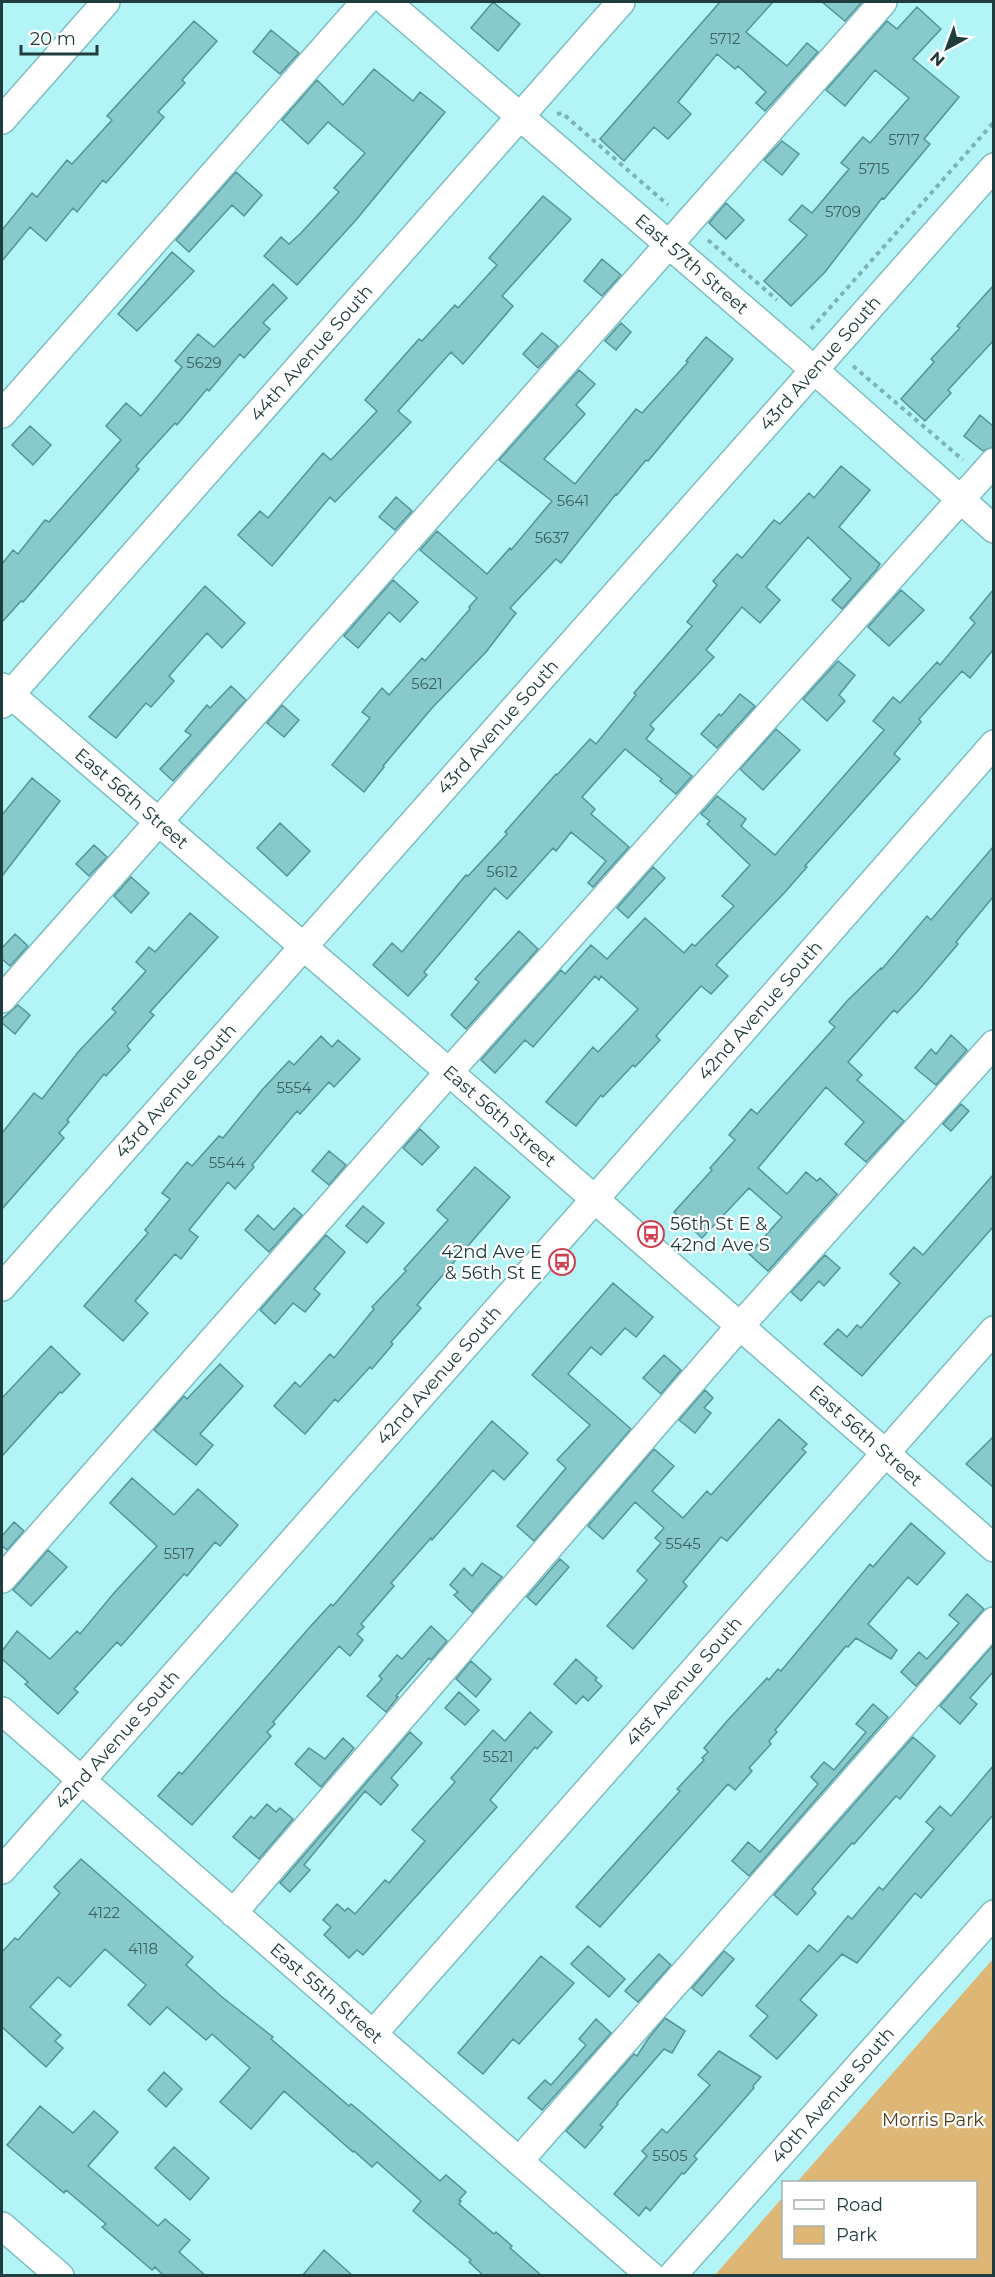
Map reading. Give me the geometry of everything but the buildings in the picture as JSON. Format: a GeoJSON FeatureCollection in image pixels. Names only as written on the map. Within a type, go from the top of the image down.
{"type":"FeatureCollection","features":[{"type":"Feature","properties":{"kind":"street"},"geometry":{"type":"LineString","coordinates":[[2,120],[106,2]]}},
{"type":"Feature","properties":{"kind":"street"},"geometry":{"type":"LineString","coordinates":[[2,414],[365,2]]}},
{"type":"Feature","properties":{"kind":"street","name":"East 57th Street"},"geometry":{"type":"LineString","coordinates":[[387,2],[520,115],[993,528]]}},
{"type":"Feature","properties":{"kind":"street","name":"44th Avenue South"},"geometry":{"type":"LineString","coordinates":[[4,695],[621,2]]}},
{"type":"Feature","properties":{"kind":"street"},"geometry":{"type":"LineString","coordinates":[[2,999],[883,2]]}},
{"type":"Feature","properties":{"kind":"street","name":"43rd Avenue South"},"geometry":{"type":"LineString","coordinates":[[2,1287],[993,167]]}},
{"type":"Feature","properties":{"kind":"street"},"geometry":{"type":"LineString","coordinates":[[2,1579],[987,469]]}},
{"type":"Feature","properties":{"kind":"street","name":"East 56th Street"},"geometry":{"type":"LineString","coordinates":[[4,695],[158,821],[450,1072],[993,1548]]}},
{"type":"Feature","properties":{"kind":"street","name":"42nd Avenue South"},"geometry":{"type":"LineString","coordinates":[[2,1870],[993,744]]}},
{"type":"Feature","properties":{"kind":"street"},"geometry":{"type":"LineString","coordinates":[[233,1913],[739,1327],[993,1044]]}},
{"type":"Feature","properties":{"kind":"street","name":"41st Avenue South"},"geometry":{"type":"LineString","coordinates":[[373,2034],[993,1330]]}},
{"type":"Feature","properties":{"kind":"street"},"geometry":{"type":"LineString","coordinates":[[519,2161],[993,1621]]}},
{"type":"Feature","properties":{"kind":"street","name":"East 55th Street"},"geometry":{"type":"LineString","coordinates":[[2,1711],[651,2276]]}},
{"type":"Feature","properties":{"kind":"street","name":"40th Avenue South"},"geometry":{"type":"LineString","coordinates":[[672,2276],[993,1914]]}},
{"type":"Feature","properties":{"kind":"street"},"geometry":{"type":"LineString","coordinates":[[2,2226],[60,2276]]}},
{"type":"Feature","properties":{"kind":"path"},"geometry":{"type":"LineString","coordinates":[[812,329],[993,122]]}},
{"type":"Feature","properties":{"kind":"path"},"geometry":{"type":"LineString","coordinates":[[846,368],[854,366],[987,469]]}},
{"type":"Feature","properties":{"kind":"green space","name":"Morris Park"},"geometry":{"type":"Polygon","coordinates":[[[993,1959],[993,2275],[715,2275],[782,2198],[782,2259],[977,2259],[977,2181],[798,2181],[993,1959]]]}},
{"type":"Feature","properties":{"kind":"place","name":"56th St E & 42nd Ave S"},"geometry":{"type":"Point","coordinates":[651,1234]}},
{"type":"Feature","properties":{"kind":"place","name":"42nd Ave E & 56th St E"},"geometry":{"type":"Point","coordinates":[562,1262]}}]}
